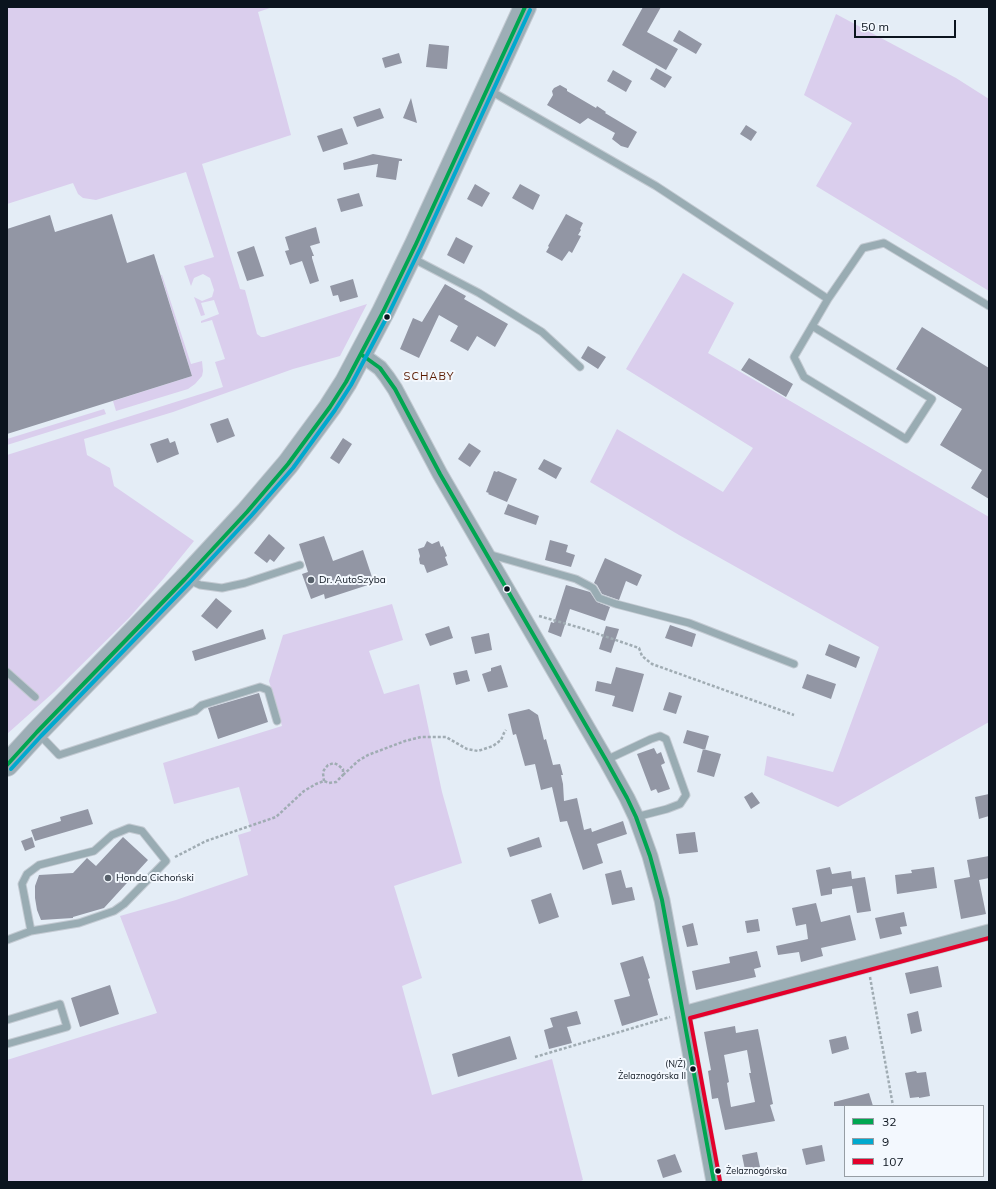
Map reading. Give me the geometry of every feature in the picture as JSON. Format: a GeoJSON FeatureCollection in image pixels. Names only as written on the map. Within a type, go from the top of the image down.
{"type":"FeatureCollection","features":[{"type":"Feature","properties":{"kind":"main road"},"geometry":{"type":"LineString","coordinates":[[7,765],[247,512],[288,464],[330,407],[362,354],[410,257],[525,7]]}},
{"type":"Feature","properties":{"kind":"street"},"geometry":{"type":"LineString","coordinates":[[362,354],[380,368],[387,377],[440,474],[606,760],[636,817],[650,856],[660,894],[714,1182]]}},
{"type":"Feature","properties":{"kind":"street"},"geometry":{"type":"LineString","coordinates":[[683,1014],[989,932]]}},
{"type":"Feature","properties":{"kind":"lane"},"geometry":{"type":"LineString","coordinates":[[488,89],[656,186],[828,299]]}},
{"type":"Feature","properties":{"kind":"lane"},"geometry":{"type":"LineString","coordinates":[[812,326],[932,399],[906,439],[804,377],[794,357],[812,326],[828,299],[863,248],[884,243],[989,306]]}},
{"type":"Feature","properties":{"kind":"lane"},"geometry":{"type":"LineString","coordinates":[[410,257],[479,294],[542,332],[580,367]]}},
{"type":"Feature","properties":{"kind":"lane"},"geometry":{"type":"LineString","coordinates":[[486,554],[576,579],[593,588],[599,598],[616,604],[689,623],[794,664]]}},
{"type":"Feature","properties":{"kind":"lane"},"geometry":{"type":"LineString","coordinates":[[185,579],[200,584],[222,588],[300,565]]}},
{"type":"Feature","properties":{"kind":"lane"},"geometry":{"type":"LineString","coordinates":[[7,672],[34,697]]}},
{"type":"Feature","properties":{"kind":"lane"},"geometry":{"type":"LineString","coordinates":[[37,732],[58,755],[195,711],[202,705],[260,687],[268,690],[277,721]]}},
{"type":"Feature","properties":{"kind":"lane"},"geometry":{"type":"LineString","coordinates":[[606,760],[651,739],[660,736],[666,739],[686,795],[680,804],[636,817]]}},
{"type":"Feature","properties":{"kind":"lane"},"geometry":{"type":"LineString","coordinates":[[7,940],[30,931],[79,923],[114,911],[124,904],[166,861],[142,831],[129,828],[112,835],[94,851],[39,865],[27,874],[22,884],[30,931]]}},
{"type":"Feature","properties":{"kind":"lane"},"geometry":{"type":"LineString","coordinates":[[7,1020],[60,1004],[67,1027],[7,1044]]}},
{"type":"Feature","properties":{"kind":"path"},"geometry":{"type":"LineString","coordinates":[[519,610],[581,628],[639,648],[642,656],[652,664],[794,715]]}},
{"type":"Feature","properties":{"kind":"path"},"geometry":{"type":"LineString","coordinates":[[166,861],[206,841],[276,817],[304,792],[316,784],[324,781],[329,783],[336,782],[358,761],[368,755],[405,741],[421,737],[446,737],[467,750],[478,751],[493,746],[501,740],[506,730]]}},
{"type":"Feature","properties":{"kind":"path"},"geometry":{"type":"LineString","coordinates":[[324,781],[324,770],[328,765],[334,763],[343,769],[342,775]]}},
{"type":"Feature","properties":{"kind":"path"},"geometry":{"type":"LineString","coordinates":[[868,964],[893,1105]]}},
{"type":"Feature","properties":{"kind":"path"},"geometry":{"type":"LineString","coordinates":[[535,1057],[683,1014]]}},
{"type":"Feature","properties":{"kind":"shaded area"},"geometry":{"type":"Polygon","coordinates":[[[7,7],[273,7],[258,12],[291,135],[202,164],[240,289],[245,290],[257,334],[261,337],[367,304],[340,356],[293,369],[173,412],[84,439],[87,455],[110,468],[114,486],[194,541],[129,618],[54,692],[7,734],[7,455],[223,387],[215,362],[225,359],[212,320],[201,323],[201,321],[219,314],[214,300],[201,303],[205,315],[201,316],[194,297],[202,301],[212,297],[214,290],[210,278],[203,274],[194,278],[191,286],[184,266],[214,257],[186,172],[96,200],[83,198],[78,194],[73,183],[7,204],[7,7]]]}},
{"type":"Feature","properties":{"kind":"shaded area"},"geometry":{"type":"Polygon","coordinates":[[[836,14],[956,78],[989,99],[989,291],[816,186],[852,123],[804,95],[836,14]]]}},
{"type":"Feature","properties":{"kind":"shaded area"},"geometry":{"type":"Polygon","coordinates":[[[683,273],[734,303],[708,353],[989,517],[989,722],[838,807],[764,775],[767,756],[833,772],[879,647],[679,535],[590,482],[617,429],[723,492],[753,448],[626,369],[683,273]]]}},
{"type":"Feature","properties":{"kind":"shaded area"},"geometry":{"type":"Polygon","coordinates":[[[161,275],[191,364],[202,361],[202,376],[188,389],[116,411],[113,401],[192,376],[161,275]]]}},
{"type":"Feature","properties":{"kind":"shaded area"},"geometry":{"type":"Polygon","coordinates":[[[104,409],[106,414],[7,445],[7,439],[104,409]]]}},
{"type":"Feature","properties":{"kind":"shaded area"},"geometry":{"type":"Polygon","coordinates":[[[392,604],[403,640],[369,651],[384,694],[419,684],[442,792],[462,863],[394,886],[422,978],[402,986],[432,1095],[552,1059],[583,1180],[579,1182],[7,1182],[7,1060],[157,1013],[120,916],[176,900],[248,875],[238,835],[251,831],[239,787],[174,804],[163,763],[282,726],[269,681],[283,635],[392,604]]]}},
{"type":"Feature","properties":{"kind":"building"},"geometry":{"type":"Polygon","coordinates":[[[643,7],[661,7],[647,32],[678,49],[666,70],[622,45],[643,7]]]}},
{"type":"Feature","properties":{"kind":"building"},"geometry":{"type":"Polygon","coordinates":[[[679,30],[702,44],[696,54],[673,41],[679,30]]]}},
{"type":"Feature","properties":{"kind":"building"},"geometry":{"type":"Polygon","coordinates":[[[429,44],[449,46],[447,69],[426,67],[429,44]]]}},
{"type":"Feature","properties":{"kind":"building"},"geometry":{"type":"Polygon","coordinates":[[[399,53],[402,63],[385,68],[382,58],[399,53]]]}},
{"type":"Feature","properties":{"kind":"building"},"geometry":{"type":"Polygon","coordinates":[[[656,68],[672,77],[665,88],[650,79],[656,68]]]}},
{"type":"Feature","properties":{"kind":"building"},"geometry":{"type":"Polygon","coordinates":[[[613,70],[632,81],[626,92],[607,81],[613,70]]]}},
{"type":"Feature","properties":{"kind":"building"},"geometry":{"type":"Polygon","coordinates":[[[560,85],[567,89],[567,91],[596,108],[597,106],[606,112],[605,113],[637,132],[628,148],[621,146],[612,139],[615,133],[588,118],[580,124],[547,105],[553,95],[552,91],[560,85]]]}},
{"type":"Feature","properties":{"kind":"building"},"geometry":{"type":"Polygon","coordinates":[[[411,98],[417,123],[403,118],[411,98]]]}},
{"type":"Feature","properties":{"kind":"building"},"geometry":{"type":"Polygon","coordinates":[[[380,108],[384,118],[357,127],[353,117],[380,108]]]}},
{"type":"Feature","properties":{"kind":"building"},"geometry":{"type":"Polygon","coordinates":[[[746,125],[757,132],[751,141],[740,134],[746,125]]]}},
{"type":"Feature","properties":{"kind":"building"},"geometry":{"type":"Polygon","coordinates":[[[342,128],[348,144],[323,152],[317,136],[342,128]]]}},
{"type":"Feature","properties":{"kind":"building"},"geometry":{"type":"Polygon","coordinates":[[[373,154],[402,159],[402,161],[399,161],[396,180],[376,177],[378,164],[344,170],[343,163],[373,154]]]}},
{"type":"Feature","properties":{"kind":"building"},"geometry":{"type":"Polygon","coordinates":[[[475,184],[490,193],[482,207],[467,199],[475,184]]]}},
{"type":"Feature","properties":{"kind":"building"},"geometry":{"type":"Polygon","coordinates":[[[520,184],[540,195],[533,210],[512,198],[520,184]]]}},
{"type":"Feature","properties":{"kind":"building"},"geometry":{"type":"Polygon","coordinates":[[[359,193],[363,206],[341,212],[337,199],[359,193]]]}},
{"type":"Feature","properties":{"kind":"building"},"geometry":{"type":"Polygon","coordinates":[[[112,214],[127,263],[154,254],[192,376],[7,434],[7,229],[50,215],[55,232],[112,214]]]}},
{"type":"Feature","properties":{"kind":"building"},"geometry":{"type":"Polygon","coordinates":[[[566,214],[583,223],[578,235],[581,236],[572,253],[569,251],[562,261],[546,252],[566,214]]]}},
{"type":"Feature","properties":{"kind":"building"},"geometry":{"type":"Polygon","coordinates":[[[316,227],[320,243],[310,246],[314,256],[312,256],[312,258],[319,281],[310,284],[302,261],[290,265],[285,251],[289,250],[285,237],[316,227]]]}},
{"type":"Feature","properties":{"kind":"building"},"geometry":{"type":"Polygon","coordinates":[[[456,237],[473,246],[464,264],[447,255],[456,237]]]}},
{"type":"Feature","properties":{"kind":"building"},"geometry":{"type":"Polygon","coordinates":[[[254,246],[264,276],[247,281],[237,252],[254,246]]]}},
{"type":"Feature","properties":{"kind":"building"},"geometry":{"type":"Polygon","coordinates":[[[353,279],[358,297],[340,302],[338,295],[333,296],[330,286],[353,279]]]}},
{"type":"Feature","properties":{"kind":"building"},"geometry":{"type":"Polygon","coordinates":[[[445,284],[466,296],[464,299],[508,324],[495,347],[477,336],[468,351],[450,341],[458,326],[439,315],[419,358],[400,349],[413,318],[422,322],[445,284]]]}},
{"type":"Feature","properties":{"kind":"building"},"geometry":{"type":"Polygon","coordinates":[[[922,327],[989,368],[989,499],[971,488],[982,470],[940,445],[962,409],[896,369],[922,327]]]}},
{"type":"Feature","properties":{"kind":"building"},"geometry":{"type":"Polygon","coordinates":[[[588,346],[606,357],[598,369],[581,358],[588,346]]]}},
{"type":"Feature","properties":{"kind":"building"},"geometry":{"type":"Polygon","coordinates":[[[749,358],[793,384],[786,397],[741,370],[749,358]]]}},
{"type":"Feature","properties":{"kind":"building"},"geometry":{"type":"Polygon","coordinates":[[[228,418],[235,436],[217,443],[210,424],[228,418]]]}},
{"type":"Feature","properties":{"kind":"building"},"geometry":{"type":"Polygon","coordinates":[[[168,438],[170,443],[175,441],[179,454],[157,463],[150,444],[168,438]]]}},
{"type":"Feature","properties":{"kind":"building"},"geometry":{"type":"Polygon","coordinates":[[[343,438],[352,444],[339,464],[330,458],[343,438]]]}},
{"type":"Feature","properties":{"kind":"building"},"geometry":{"type":"Polygon","coordinates":[[[469,443],[481,451],[470,467],[458,459],[469,443]]]}},
{"type":"Feature","properties":{"kind":"building"},"geometry":{"type":"Polygon","coordinates":[[[544,459],[562,468],[556,479],[538,469],[544,459]]]}},
{"type":"Feature","properties":{"kind":"building"},"geometry":{"type":"Polygon","coordinates":[[[494,471],[498,471],[517,479],[507,502],[486,492],[494,471]]]}},
{"type":"Feature","properties":{"kind":"building"},"geometry":{"type":"Polygon","coordinates":[[[508,504],[539,516],[536,525],[504,514],[508,504]]]}},
{"type":"Feature","properties":{"kind":"building"},"geometry":{"type":"Polygon","coordinates":[[[269,534],[285,548],[274,562],[270,559],[267,563],[254,553],[269,534]]]}},
{"type":"Feature","properties":{"kind":"building"},"geometry":{"type":"Polygon","coordinates":[[[324,536],[333,561],[363,550],[374,583],[325,599],[324,594],[311,599],[302,574],[308,572],[299,544],[324,536]]]}},
{"type":"Feature","properties":{"kind":"building"},"geometry":{"type":"Polygon","coordinates":[[[550,540],[568,545],[566,552],[575,555],[571,567],[545,560],[550,540]]]}},
{"type":"Feature","properties":{"kind":"building"},"geometry":{"type":"Polygon","coordinates":[[[427,541],[432,544],[439,541],[447,556],[445,557],[448,565],[427,573],[424,565],[420,564],[418,549],[424,547],[427,541]]]}},
{"type":"Feature","properties":{"kind":"building"},"geometry":{"type":"Polygon","coordinates":[[[605,558],[642,575],[637,586],[626,581],[619,600],[602,594],[597,585],[594,583],[605,558]]]}},
{"type":"Feature","properties":{"kind":"building"},"geometry":{"type":"Polygon","coordinates":[[[566,585],[590,592],[597,602],[610,607],[605,621],[570,609],[561,637],[548,632],[551,622],[554,623],[566,585]]]}},
{"type":"Feature","properties":{"kind":"building"},"geometry":{"type":"Polygon","coordinates":[[[216,598],[232,611],[217,629],[201,616],[216,598]]]}},
{"type":"Feature","properties":{"kind":"building"},"geometry":{"type":"Polygon","coordinates":[[[670,625],[696,634],[692,647],[665,638],[670,625]]]}},
{"type":"Feature","properties":{"kind":"building"},"geometry":{"type":"Polygon","coordinates":[[[449,626],[453,638],[430,646],[425,634],[449,626]]]}},
{"type":"Feature","properties":{"kind":"building"},"geometry":{"type":"Polygon","coordinates":[[[606,626],[619,629],[611,653],[599,649],[606,626]]]}},
{"type":"Feature","properties":{"kind":"building"},"geometry":{"type":"Polygon","coordinates":[[[263,629],[266,639],[195,661],[192,651],[263,629]]]}},
{"type":"Feature","properties":{"kind":"building"},"geometry":{"type":"Polygon","coordinates":[[[489,633],[492,650],[475,654],[471,637],[489,633]]]}},
{"type":"Feature","properties":{"kind":"building"},"geometry":{"type":"Polygon","coordinates":[[[829,644],[860,657],[856,668],[825,655],[829,644]]]}},
{"type":"Feature","properties":{"kind":"building"},"geometry":{"type":"Polygon","coordinates":[[[501,665],[508,687],[488,692],[482,674],[491,671],[491,668],[501,665]]]}},
{"type":"Feature","properties":{"kind":"building"},"geometry":{"type":"Polygon","coordinates":[[[616,667],[644,674],[633,712],[612,706],[615,696],[595,691],[597,681],[611,684],[616,667]]]}},
{"type":"Feature","properties":{"kind":"building"},"geometry":{"type":"Polygon","coordinates":[[[467,670],[470,681],[456,685],[453,673],[467,670]]]}},
{"type":"Feature","properties":{"kind":"building"},"geometry":{"type":"Polygon","coordinates":[[[807,674],[836,684],[831,699],[802,688],[807,674]]]}},
{"type":"Feature","properties":{"kind":"building"},"geometry":{"type":"Polygon","coordinates":[[[669,692],[682,696],[676,714],[663,710],[669,692]]]}},
{"type":"Feature","properties":{"kind":"building"},"geometry":{"type":"Polygon","coordinates":[[[259,693],[268,722],[218,739],[208,708],[259,693]]]}},
{"type":"Feature","properties":{"kind":"building"},"geometry":{"type":"Polygon","coordinates":[[[529,709],[538,715],[544,740],[546,739],[553,765],[560,764],[563,775],[561,775],[564,801],[577,798],[584,830],[591,828],[592,832],[623,821],[627,834],[597,844],[603,863],[583,870],[567,821],[560,822],[552,787],[541,790],[535,764],[525,766],[516,734],[513,735],[508,714],[529,709]]]}},
{"type":"Feature","properties":{"kind":"building"},"geometry":{"type":"Polygon","coordinates":[[[687,730],[709,736],[705,750],[683,743],[687,730]]]}},
{"type":"Feature","properties":{"kind":"building"},"geometry":{"type":"Polygon","coordinates":[[[654,748],[657,754],[661,752],[665,763],[661,765],[670,789],[658,793],[656,789],[651,791],[637,754],[654,748]]]}},
{"type":"Feature","properties":{"kind":"building"},"geometry":{"type":"Polygon","coordinates":[[[703,749],[721,754],[714,777],[697,772],[703,749]]]}},
{"type":"Feature","properties":{"kind":"building"},"geometry":{"type":"Polygon","coordinates":[[[752,792],[760,803],[751,809],[744,797],[752,792]]]}},
{"type":"Feature","properties":{"kind":"building"},"geometry":{"type":"Polygon","coordinates":[[[989,794],[989,816],[979,819],[975,797],[989,794]]]}},
{"type":"Feature","properties":{"kind":"building"},"geometry":{"type":"Polygon","coordinates":[[[88,809],[93,824],[35,841],[31,830],[61,821],[60,817],[88,809]]]}},
{"type":"Feature","properties":{"kind":"building"},"geometry":{"type":"Polygon","coordinates":[[[695,832],[698,852],[679,854],[676,834],[695,832]]]}},
{"type":"Feature","properties":{"kind":"building"},"geometry":{"type":"Polygon","coordinates":[[[32,837],[35,847],[25,851],[21,841],[32,837]]]}},
{"type":"Feature","properties":{"kind":"building"},"geometry":{"type":"Polygon","coordinates":[[[123,837],[148,860],[104,908],[73,918],[41,920],[37,910],[35,898],[35,886],[39,875],[73,873],[87,858],[96,866],[123,837]]]}},
{"type":"Feature","properties":{"kind":"building"},"geometry":{"type":"Polygon","coordinates":[[[539,837],[542,847],[510,857],[507,848],[539,837]]]}},
{"type":"Feature","properties":{"kind":"building"},"geometry":{"type":"Polygon","coordinates":[[[989,856],[989,878],[979,880],[986,914],[961,919],[954,880],[970,877],[967,860],[989,856]]]}},
{"type":"Feature","properties":{"kind":"building"},"geometry":{"type":"Polygon","coordinates":[[[830,867],[832,874],[851,871],[852,879],[865,877],[871,911],[857,913],[852,886],[832,889],[832,894],[821,896],[816,870],[830,867]]]}},
{"type":"Feature","properties":{"kind":"building"},"geometry":{"type":"Polygon","coordinates":[[[934,867],[937,888],[897,894],[895,875],[912,873],[911,870],[934,867]]]}},
{"type":"Feature","properties":{"kind":"building"},"geometry":{"type":"Polygon","coordinates":[[[621,870],[626,888],[632,887],[635,900],[612,905],[605,874],[621,870]]]}},
{"type":"Feature","properties":{"kind":"building"},"geometry":{"type":"Polygon","coordinates":[[[551,893],[559,917],[539,924],[531,900],[551,893]]]}},
{"type":"Feature","properties":{"kind":"building"},"geometry":{"type":"Polygon","coordinates":[[[816,903],[821,922],[850,915],[856,940],[821,948],[823,956],[801,962],[799,952],[778,955],[776,946],[808,939],[806,924],[796,926],[792,908],[816,903]]]}},
{"type":"Feature","properties":{"kind":"building"},"geometry":{"type":"Polygon","coordinates":[[[904,912],[907,926],[900,927],[902,934],[880,939],[875,918],[904,912]]]}},
{"type":"Feature","properties":{"kind":"building"},"geometry":{"type":"Polygon","coordinates":[[[758,919],[760,931],[747,933],[745,921],[758,919]]]}},
{"type":"Feature","properties":{"kind":"building"},"geometry":{"type":"Polygon","coordinates":[[[693,923],[698,945],[687,947],[682,926],[693,923]]]}},
{"type":"Feature","properties":{"kind":"building"},"geometry":{"type":"Polygon","coordinates":[[[757,951],[761,967],[754,969],[756,977],[696,990],[692,971],[730,963],[729,957],[757,951]]]}},
{"type":"Feature","properties":{"kind":"building"},"geometry":{"type":"Polygon","coordinates":[[[643,956],[650,978],[648,979],[658,1015],[622,1026],[614,1000],[630,996],[620,963],[643,956]]]}},
{"type":"Feature","properties":{"kind":"building"},"geometry":{"type":"Polygon","coordinates":[[[938,966],[942,987],[910,994],[905,973],[938,966]]]}},
{"type":"Feature","properties":{"kind":"building"},"geometry":{"type":"Polygon","coordinates":[[[110,985],[119,1014],[80,1027],[71,998],[110,985]]]}},
{"type":"Feature","properties":{"kind":"building"},"geometry":{"type":"Polygon","coordinates":[[[577,1011],[581,1024],[567,1027],[572,1043],[549,1049],[544,1030],[553,1027],[550,1018],[577,1011]]]}},
{"type":"Feature","properties":{"kind":"building"},"geometry":{"type":"Polygon","coordinates":[[[918,1011],[922,1031],[911,1034],[907,1014],[918,1011]]]}},
{"type":"Feature","properties":{"kind":"building"},"geometry":{"type":"Polygon","coordinates":[[[735,1026],[736,1033],[758,1029],[773,1104],[770,1105],[775,1121],[725,1130],[718,1098],[712,1099],[708,1071],[711,1070],[704,1032],[735,1026]],[[747,1050],[724,1055],[729,1082],[727,1083],[731,1107],[755,1102],[749,1073],[751,1073],[747,1050]]]}},
{"type":"Feature","properties":{"kind":"building"},"geometry":{"type":"Polygon","coordinates":[[[510,1036],[517,1059],[458,1077],[452,1054],[510,1036]]]}},
{"type":"Feature","properties":{"kind":"building"},"geometry":{"type":"Polygon","coordinates":[[[846,1036],[849,1049],[832,1054],[829,1040],[846,1036]]]}},
{"type":"Feature","properties":{"kind":"building"},"geometry":{"type":"Polygon","coordinates":[[[916,1071],[917,1073],[926,1072],[930,1096],[910,1098],[905,1073],[916,1071]]]}},
{"type":"Feature","properties":{"kind":"building"},"geometry":{"type":"Polygon","coordinates":[[[869,1093],[873,1105],[834,1106],[834,1102],[869,1093]]]}},
{"type":"Feature","properties":{"kind":"building"},"geometry":{"type":"Polygon","coordinates":[[[822,1145],[825,1161],[806,1165],[802,1149],[822,1145]]]}},
{"type":"Feature","properties":{"kind":"building"},"geometry":{"type":"Polygon","coordinates":[[[757,1152],[760,1167],[745,1170],[742,1155],[757,1152]]]}},
{"type":"Feature","properties":{"kind":"building"},"geometry":{"type":"Polygon","coordinates":[[[675,1154],[682,1172],[663,1178],[657,1160],[675,1154]]]}},
{"type":"Feature","properties":{"kind":"transit line","name":"32"},"geometry":{"type":"LineString","coordinates":[[7,765],[247,512],[288,464],[330,407],[346,382],[383,312],[416,244],[525,7]]}},
{"type":"Feature","properties":{"kind":"transit line","name":"9"},"geometry":{"type":"LineString","coordinates":[[11,769],[251,516],[293,468],[335,410],[351,385],[388,315],[421,247],[530,10]]}},
{"type":"Feature","properties":{"kind":"transit line","name":"32"},"geometry":{"type":"LineString","coordinates":[[362,355],[380,368],[395,389],[440,474],[606,760],[636,817],[650,856],[662,900],[714,1182]]}},
{"type":"Feature","properties":{"kind":"transit line","name":"107"},"geometry":{"type":"LineString","coordinates":[[720,1181],[690,1018],[989,938]]}},
{"type":"Feature","properties":{"kind":"place","name":"Dr. AutoSzyba"},"geometry":{"type":"Point","coordinates":[311,580]}},
{"type":"Feature","properties":{"kind":"place","name":"Honda Cichoński"},"geometry":{"type":"Point","coordinates":[108,878]}},
{"type":"Feature","properties":{"kind":"place","name":"(N/Ż) Żelaznogórska II"},"geometry":{"type":"Point","coordinates":[693,1069]}},
{"type":"Feature","properties":{"kind":"place","name":"Żelaznogórska"},"geometry":{"type":"Point","coordinates":[718,1171]}},
{"type":"Feature","properties":{"kind":"district","name":"SCHABY"},"geometry":{"type":"Point","coordinates":[429,377]}}]}
